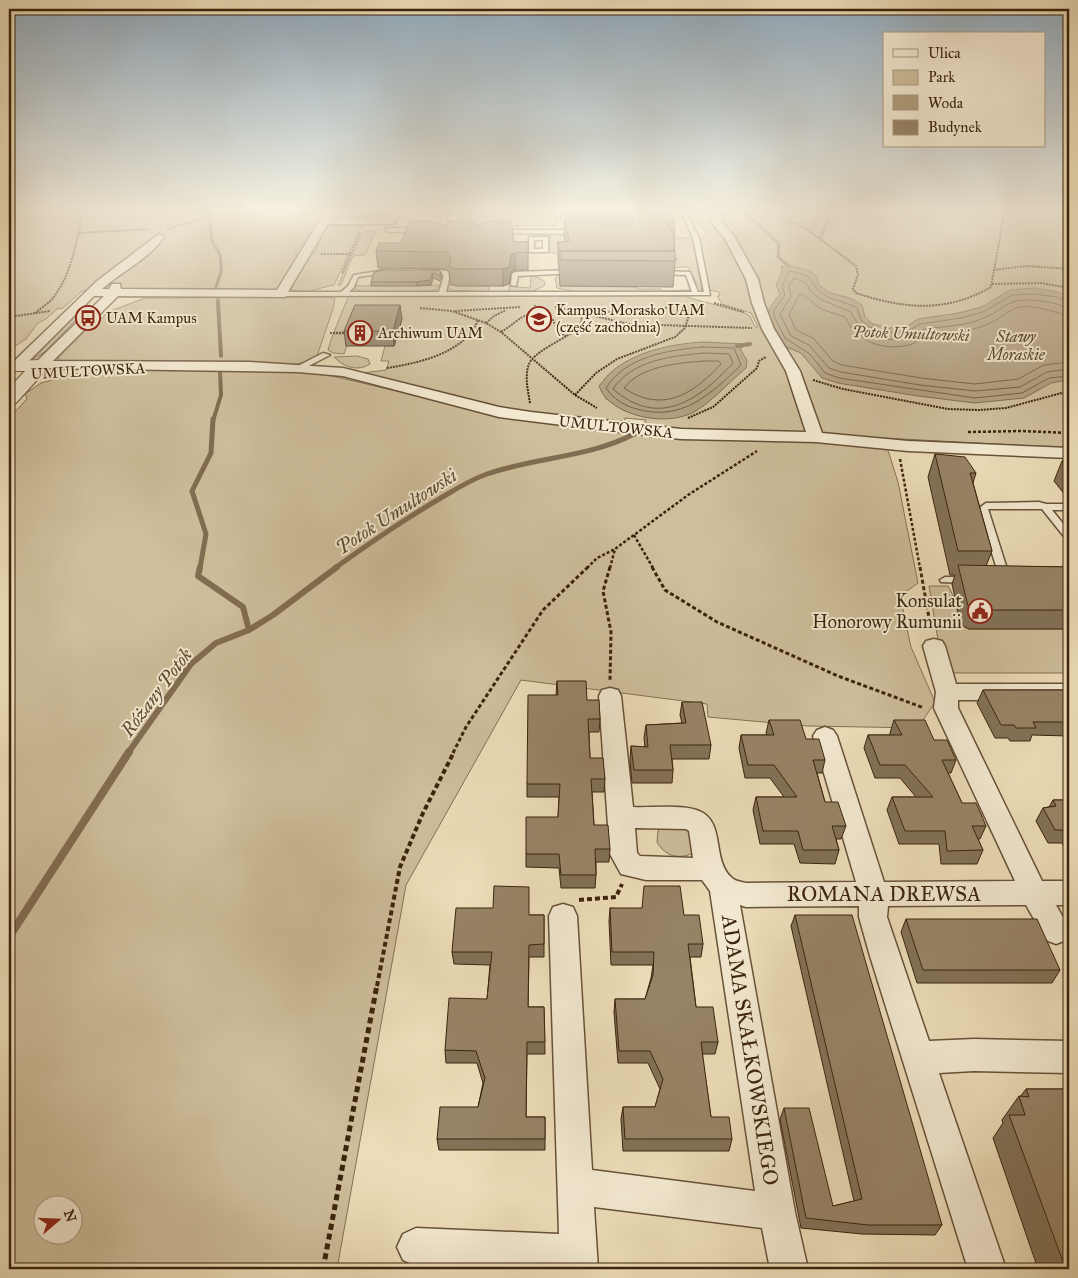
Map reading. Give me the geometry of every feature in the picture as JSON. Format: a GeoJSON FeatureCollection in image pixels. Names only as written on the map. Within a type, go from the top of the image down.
{"type":"FeatureCollection","features":[{"type":"Feature","properties":{"kind":"street"},"geometry":{"type":"LineString","coordinates":[[10,367],[38,344],[118,270]]}},
{"type":"Feature","properties":{"kind":"street"},"geometry":{"type":"LineString","coordinates":[[9,399],[114,293],[115,286],[131,270]]}},
{"type":"Feature","properties":{"kind":"street"},"geometry":{"type":"LineString","coordinates":[[92,292],[281,294],[295,270]]}},
{"type":"Feature","properties":{"kind":"street"},"geometry":{"type":"LineString","coordinates":[[747,270],[752,279],[762,329],[781,352],[792,371],[816,437]]}},
{"type":"Feature","properties":{"kind":"street","name":"UMULTOWSKA"},"geometry":{"type":"LineString","coordinates":[[10,367],[37,370],[168,366],[298,368],[343,372],[499,412],[681,434],[816,437],[908,446],[1069,453]]}},
{"type":"Feature","properties":{"kind":"street"},"geometry":{"type":"LineString","coordinates":[[934,646],[947,692],[946,708],[1034,893],[1056,932]]}},
{"type":"Feature","properties":{"kind":"street"},"geometry":{"type":"LineString","coordinates":[[947,692],[1069,692]]}},
{"type":"Feature","properties":{"kind":"street"},"geometry":{"type":"LineString","coordinates":[[610,696],[624,854],[632,866]]}},
{"type":"Feature","properties":{"kind":"street"},"geometry":{"type":"LineString","coordinates":[[825,736],[874,895],[873,917],[987,1269]]}},
{"type":"Feature","properties":{"kind":"street"},"geometry":{"type":"LineString","coordinates":[[621,817],[691,818],[701,825],[716,879]]}},
{"type":"Feature","properties":{"kind":"street","name":"ROMANA DREWSA"},"geometry":{"type":"LineString","coordinates":[[632,866],[716,879],[746,895],[1069,893]]}},
{"type":"Feature","properties":{"kind":"street","name":"ADAMA SKAŁKOWSKIEGO"},"geometry":{"type":"LineString","coordinates":[[716,879],[789,1269]]}},
{"type":"Feature","properties":{"kind":"street"},"geometry":{"type":"LineString","coordinates":[[416,1247],[578,1261],[563,916]]}},
{"type":"Feature","properties":{"kind":"street"},"geometry":{"type":"LineString","coordinates":[[918,1058],[974,1055],[1069,1057]]}},
{"type":"Feature","properties":{"kind":"street","name":"ADAMA SKAŁKOWSKIEGO"},"geometry":{"type":"LineString","coordinates":[[574,1186],[778,1212]]}},
{"type":"Feature","properties":{"kind":"lane"},"geometry":{"type":"LineString","coordinates":[[281,294],[686,294],[698,296],[708,294],[703,270]]}},
{"type":"Feature","properties":{"kind":"lane"},"geometry":{"type":"LineString","coordinates":[[344,294],[351,287],[356,276],[393,271]]}},
{"type":"Feature","properties":{"kind":"lane"},"geometry":{"type":"LineString","coordinates":[[421,271],[445,272],[447,275],[442,294]]}},
{"type":"Feature","properties":{"kind":"lane"},"geometry":{"type":"LineString","coordinates":[[514,285],[515,274],[578,272]]}},
{"type":"Feature","properties":{"kind":"lane"},"geometry":{"type":"LineString","coordinates":[[652,273],[688,273],[698,296]]}},
{"type":"Feature","properties":{"kind":"lane"},"geometry":{"type":"LineString","coordinates":[[549,274],[550,294]]}},
{"type":"Feature","properties":{"kind":"lane"},"geometry":{"type":"LineString","coordinates":[[298,368],[326,355]]}},
{"type":"Feature","properties":{"kind":"lane"},"geometry":{"type":"LineString","coordinates":[[1008,579],[1002,570],[983,508],[992,505],[1069,507]]}},
{"type":"Feature","properties":{"kind":"lane"},"geometry":{"type":"LineString","coordinates":[[1045,507],[1069,537]]}},
{"type":"Feature","properties":{"kind":"lane"},"geometry":{"type":"LineString","coordinates":[[945,580],[981,580]]}},
{"type":"Feature","properties":{"kind":"path"},"geometry":{"type":"LineString","coordinates":[[35,313],[53,298],[66,270]]}},
{"type":"Feature","properties":{"kind":"path"},"geometry":{"type":"LineString","coordinates":[[331,294],[343,270]]}},
{"type":"Feature","properties":{"kind":"path"},"geometry":{"type":"LineString","coordinates":[[857,270],[858,275],[855,279],[853,291],[883,302],[915,306],[941,306],[980,295],[992,287],[993,270]]}},
{"type":"Feature","properties":{"kind":"path"},"geometry":{"type":"LineString","coordinates":[[992,284],[1041,283],[1069,288]]}},
{"type":"Feature","properties":{"kind":"path"},"geometry":{"type":"LineString","coordinates":[[686,294],[698,296],[750,314],[762,329]]}},
{"type":"Feature","properties":{"kind":"path"},"geometry":{"type":"LineString","coordinates":[[575,395],[584,389],[592,376],[606,366],[624,356],[675,337],[686,327],[689,315],[683,304],[698,296]]}},
{"type":"Feature","properties":{"kind":"path"},"geometry":{"type":"LineString","coordinates":[[533,324],[535,306],[542,306]]}},
{"type":"Feature","properties":{"kind":"path"},"geometry":{"type":"LineString","coordinates":[[582,313],[645,311],[674,306]]}},
{"type":"Feature","properties":{"kind":"path"},"geometry":{"type":"LineString","coordinates":[[418,307],[452,312],[486,323],[501,332],[575,395],[599,408]]}},
{"type":"Feature","properties":{"kind":"path"},"geometry":{"type":"LineString","coordinates":[[452,312],[526,307]]}},
{"type":"Feature","properties":{"kind":"path"},"geometry":{"type":"LineString","coordinates":[[548,307],[571,309],[630,324],[762,329]]}},
{"type":"Feature","properties":{"kind":"path"},"geometry":{"type":"LineString","coordinates":[[486,323],[508,308]]}},
{"type":"Feature","properties":{"kind":"path"},"geometry":{"type":"LineString","coordinates":[[9,317],[54,311]]}},
{"type":"Feature","properties":{"kind":"path"},"geometry":{"type":"LineString","coordinates":[[531,417],[527,380],[528,366],[532,358],[567,337],[580,326],[582,313]]}},
{"type":"Feature","properties":{"kind":"path"},"geometry":{"type":"LineString","coordinates":[[501,332],[508,329],[518,318],[534,315],[553,320],[558,331],[567,337]]}},
{"type":"Feature","properties":{"kind":"path"},"geometry":{"type":"LineString","coordinates":[[386,368],[417,360],[458,344],[471,334],[478,320]]}},
{"type":"Feature","properties":{"kind":"path"},"geometry":{"type":"LineString","coordinates":[[330,333],[351,333]]}},
{"type":"Feature","properties":{"kind":"path"},"geometry":{"type":"LineString","coordinates":[[686,419],[713,406],[757,368],[759,361],[767,356],[781,352]]}},
{"type":"Feature","properties":{"kind":"path"},"geometry":{"type":"LineString","coordinates":[[811,380],[843,389],[948,408],[979,410],[1006,408],[1069,391]]}},
{"type":"Feature","properties":{"kind":"path"},"geometry":{"type":"LineString","coordinates":[[323,1269],[400,867],[423,813],[466,727],[543,610],[597,558],[615,549],[688,495],[769,443],[766,436]]}},
{"type":"Feature","properties":{"kind":"path"},"geometry":{"type":"LineString","coordinates":[[900,458],[934,646]]}},
{"type":"Feature","properties":{"kind":"path"},"geometry":{"type":"LineString","coordinates":[[634,536],[665,590],[717,622],[838,676],[952,720]]}},
{"type":"Feature","properties":{"kind":"path"},"geometry":{"type":"LineString","coordinates":[[610,696],[611,632],[603,591],[615,549]]}},
{"type":"Feature","properties":{"kind":"path"},"geometry":{"type":"LineString","coordinates":[[563,916],[562,905],[567,901],[616,897],[632,866]]}},
{"type":"Feature","properties":{"kind":"green space"},"geometry":{"type":"Polygon","coordinates":[[[9,270],[290,270],[278,288],[274,290],[82,291],[63,308],[57,309],[46,319],[38,323],[26,339],[9,350],[9,270]]]}},
{"type":"Feature","properties":{"kind":"green space"},"geometry":{"type":"Polygon","coordinates":[[[301,270],[341,270],[334,285],[311,292],[291,290],[301,270]]]}},
{"type":"Feature","properties":{"kind":"green space"},"geometry":{"type":"Polygon","coordinates":[[[345,270],[347,270],[341,285],[338,285],[345,270]]]}},
{"type":"Feature","properties":{"kind":"green space"},"geometry":{"type":"Polygon","coordinates":[[[689,270],[698,270],[702,290],[701,290],[689,270]]]}},
{"type":"Feature","properties":{"kind":"green space"},"geometry":{"type":"Polygon","coordinates":[[[705,270],[1069,270],[1069,315],[982,307],[907,326],[784,346],[801,353],[816,370],[1069,372],[1069,448],[884,438],[898,482],[918,583],[900,596],[911,647],[935,702],[918,728],[808,726],[708,717],[707,704],[521,680],[406,885],[337,1269],[9,1269],[9,418],[27,399],[25,394],[41,383],[74,374],[211,367],[319,373],[513,418],[645,434],[643,427],[646,420],[625,418],[625,423],[631,426],[517,412],[362,373],[386,370],[389,361],[381,361],[385,346],[394,346],[352,332],[334,332],[349,295],[683,296],[745,313],[750,316],[755,327],[758,327],[751,313],[722,304],[717,296],[720,296],[719,292],[709,290],[705,270]],[[723,388],[605,398],[623,410],[642,416],[704,404],[723,388]]]}},
{"type":"Feature","properties":{"kind":"green space"},"geometry":{"type":"Polygon","coordinates":[[[559,275],[568,275],[560,278],[560,286],[637,287],[637,289],[661,289],[662,291],[690,290],[681,292],[576,292],[557,288],[555,278],[559,275]]]}},
{"type":"Feature","properties":{"kind":"green space"},"geometry":{"type":"Polygon","coordinates":[[[531,276],[545,282],[544,286],[533,291],[509,292],[509,286],[530,288],[531,276]]]}},
{"type":"Feature","properties":{"kind":"green space"},"geometry":{"type":"Polygon","coordinates":[[[356,285],[439,285],[437,289],[429,292],[364,292],[355,289],[356,285]]]}},
{"type":"Feature","properties":{"kind":"green space"},"geometry":{"type":"Polygon","coordinates":[[[448,285],[489,286],[489,292],[449,290],[448,285]]]}},
{"type":"Feature","properties":{"kind":"green space"},"geometry":{"type":"Polygon","coordinates":[[[330,297],[335,299],[333,309],[317,356],[305,362],[288,366],[64,362],[59,360],[58,357],[88,326],[94,326],[108,312],[145,298],[330,297]]]}},
{"type":"Feature","properties":{"kind":"green space"},"geometry":{"type":"Polygon","coordinates":[[[88,307],[46,351],[32,360],[32,357],[80,309],[88,307]]]}},
{"type":"Feature","properties":{"kind":"green space"},"geometry":{"type":"Polygon","coordinates":[[[333,334],[351,334],[344,354],[333,353],[328,350],[333,334]]]}},
{"type":"Feature","properties":{"kind":"green space"},"geometry":{"type":"Polygon","coordinates":[[[357,356],[368,359],[370,364],[356,368],[346,366],[334,357],[357,356]]]}},
{"type":"Feature","properties":{"kind":"green space"},"geometry":{"type":"Polygon","coordinates":[[[929,586],[948,586],[954,597],[961,625],[969,629],[1069,629],[1069,673],[952,673],[938,640],[929,586]]]}},
{"type":"Feature","properties":{"kind":"green space"},"geometry":{"type":"Polygon","coordinates":[[[688,825],[693,853],[677,856],[664,851],[660,847],[657,842],[658,831],[662,827],[688,825]]]}},
{"type":"Feature","properties":{"kind":"water","name":"Stawy Moraskie"},"geometry":{"type":"Polygon","coordinates":[[[781,270],[810,271],[817,277],[819,285],[830,293],[850,298],[862,305],[865,317],[873,324],[889,328],[907,326],[918,319],[960,313],[982,307],[1010,290],[1034,288],[1059,292],[1069,298],[1069,380],[1051,383],[1024,398],[975,403],[838,383],[822,378],[801,353],[784,346],[769,317],[769,309],[780,294],[776,285],[782,273],[781,270]]]}},
{"type":"Feature","properties":{"kind":"water"},"geometry":{"type":"Polygon","coordinates":[[[703,342],[744,344],[740,349],[747,360],[746,368],[713,398],[692,413],[671,419],[647,418],[636,415],[615,406],[604,396],[599,386],[613,371],[635,357],[669,346],[703,342]]]}},
{"type":"Feature","properties":{"kind":"building"},"geometry":{"type":"Polygon","coordinates":[[[384,270],[438,270],[441,272],[440,276],[432,273],[430,280],[416,282],[371,282],[374,272],[384,270]]]}},
{"type":"Feature","properties":{"kind":"building"},"geometry":{"type":"Polygon","coordinates":[[[355,305],[400,305],[393,331],[344,331],[355,305]]]}},
{"type":"Feature","properties":{"kind":"building"},"geometry":{"type":"Polygon","coordinates":[[[935,454],[965,457],[976,473],[970,473],[992,551],[958,551],[935,454]]]}},
{"type":"Feature","properties":{"kind":"building"},"geometry":{"type":"Polygon","coordinates":[[[1062,461],[1069,461],[1069,470],[1062,461]]]}},
{"type":"Feature","properties":{"kind":"building"},"geometry":{"type":"Polygon","coordinates":[[[958,565],[1069,567],[1069,610],[976,610],[968,606],[958,565]]]}},
{"type":"Feature","properties":{"kind":"building"},"geometry":{"type":"Polygon","coordinates":[[[557,681],[586,681],[587,700],[599,700],[600,719],[588,719],[590,758],[603,758],[605,779],[591,779],[594,825],[608,825],[610,849],[595,849],[596,875],[561,875],[559,854],[526,854],[526,817],[558,817],[560,784],[527,784],[528,695],[558,695],[557,681]]]}},
{"type":"Feature","properties":{"kind":"building"},"geometry":{"type":"Polygon","coordinates":[[[983,690],[1069,690],[1069,722],[1033,722],[1036,728],[1016,728],[1014,725],[1001,725],[983,690]]]}},
{"type":"Feature","properties":{"kind":"building"},"geometry":{"type":"Polygon","coordinates":[[[682,702],[702,702],[711,745],[670,745],[673,770],[634,770],[631,746],[648,747],[646,725],[686,723],[682,702]]]}},
{"type":"Feature","properties":{"kind":"building"},"geometry":{"type":"Polygon","coordinates":[[[769,720],[800,720],[806,739],[819,739],[825,760],[813,760],[825,802],[838,802],[846,826],[832,826],[839,850],[803,850],[798,831],[763,831],[756,797],[797,797],[774,765],[748,765],[741,735],[774,735],[769,720]]]}},
{"type":"Feature","properties":{"kind":"building"},"geometry":{"type":"Polygon","coordinates":[[[894,720],[925,720],[934,740],[947,740],[956,760],[942,760],[962,803],[976,803],[986,826],[972,826],[983,850],[947,851],[945,831],[905,831],[892,797],[933,797],[905,765],[880,765],[868,735],[902,735],[894,720]]]}},
{"type":"Feature","properties":{"kind":"building"},"geometry":{"type":"Polygon","coordinates":[[[1053,800],[1069,800],[1069,830],[1055,830],[1043,808],[1056,806],[1053,800]]]}},
{"type":"Feature","properties":{"kind":"building"},"geometry":{"type":"Polygon","coordinates":[[[494,886],[529,887],[529,915],[544,915],[544,944],[529,945],[528,1007],[544,1007],[545,1042],[527,1042],[526,1117],[545,1117],[545,1139],[437,1139],[440,1107],[478,1107],[485,1078],[476,1051],[445,1050],[449,998],[487,999],[492,952],[452,952],[456,908],[493,908],[494,886]]]}},
{"type":"Feature","properties":{"kind":"building"},"geometry":{"type":"Polygon","coordinates":[[[644,886],[680,886],[684,915],[699,915],[703,944],[688,944],[696,1007],[713,1007],[718,1042],[701,1042],[711,1117],[729,1117],[732,1139],[625,1139],[623,1107],[655,1107],[663,1079],[650,1051],[619,1051],[615,999],[645,999],[653,975],[654,952],[612,952],[610,908],[642,908],[644,886]]]}},
{"type":"Feature","properties":{"kind":"building"},"geometry":{"type":"Polygon","coordinates":[[[795,915],[852,915],[942,1225],[868,1225],[806,1218],[784,1108],[809,1108],[833,1206],[862,1199],[795,915]]]}},
{"type":"Feature","properties":{"kind":"building"},"geometry":{"type":"Polygon","coordinates":[[[906,919],[1037,919],[1060,970],[923,970],[906,919]]]}},
{"type":"Feature","properties":{"kind":"building"},"geometry":{"type":"Polygon","coordinates":[[[1026,1089],[1069,1089],[1069,1267],[1065,1267],[1009,1115],[1025,1115],[1019,1096],[1029,1097],[1026,1089]]]}},
{"type":"Feature","properties":{"kind":"waterway","name":"Różany Potok"},"geometry":{"type":"LineString","coordinates":[[215,290],[221,270]]}},
{"type":"Feature","properties":{"kind":"waterway","name":"Różany Potok"},"geometry":{"type":"LineString","coordinates":[[218,302],[221,356]]}},
{"type":"Feature","properties":{"kind":"waterway","name":"Potok Umultowski"},"geometry":{"type":"LineString","coordinates":[[737,346],[750,344]]}},
{"type":"Feature","properties":{"kind":"waterway","name":"Różany Potok"},"geometry":{"type":"LineString","coordinates":[[213,421],[221,395],[220,371]]}},
{"type":"Feature","properties":{"kind":"waterway","name":"Różany Potok"},"geometry":{"type":"LineString","coordinates":[[200,568],[206,534],[192,491],[211,453],[213,419]]}},
{"type":"Feature","properties":{"kind":"waterway","name":"Potok Umultowski"},"geometry":{"type":"LineString","coordinates":[[335,568],[404,521],[477,478],[505,468],[598,448],[634,434]]}},
{"type":"Feature","properties":{"kind":"waterway","name":"Różany Potok"},"geometry":{"type":"LineString","coordinates":[[200,567],[198,576],[243,607],[249,630]]}},
{"type":"Feature","properties":{"kind":"waterway","name":"Potok Umultowski"},"geometry":{"type":"LineString","coordinates":[[249,630],[273,615],[337,567]]}},
{"type":"Feature","properties":{"kind":"waterway","name":"Różany Potok"},"geometry":{"type":"LineString","coordinates":[[128,753],[191,664],[216,643],[249,630]]}},
{"type":"Feature","properties":{"kind":"waterway","name":"Różany Potok"},"geometry":{"type":"LineString","coordinates":[[9,937],[129,752]]}},
{"type":"Feature","properties":{"kind":"place","name":"UAM Kampus"},"geometry":{"type":"Point","coordinates":[88,318]}},
{"type":"Feature","properties":{"kind":"place","name":"Kampus Morasko UAM (część zachodnia)"},"geometry":{"type":"Point","coordinates":[539,319]}},
{"type":"Feature","properties":{"kind":"place","name":"Archiwum UAM"},"geometry":{"type":"Point","coordinates":[360,333]}},
{"type":"Feature","properties":{"kind":"place","name":"Konsulat Honorowy Rumunii"},"geometry":{"type":"Point","coordinates":[980,611]}}]}
